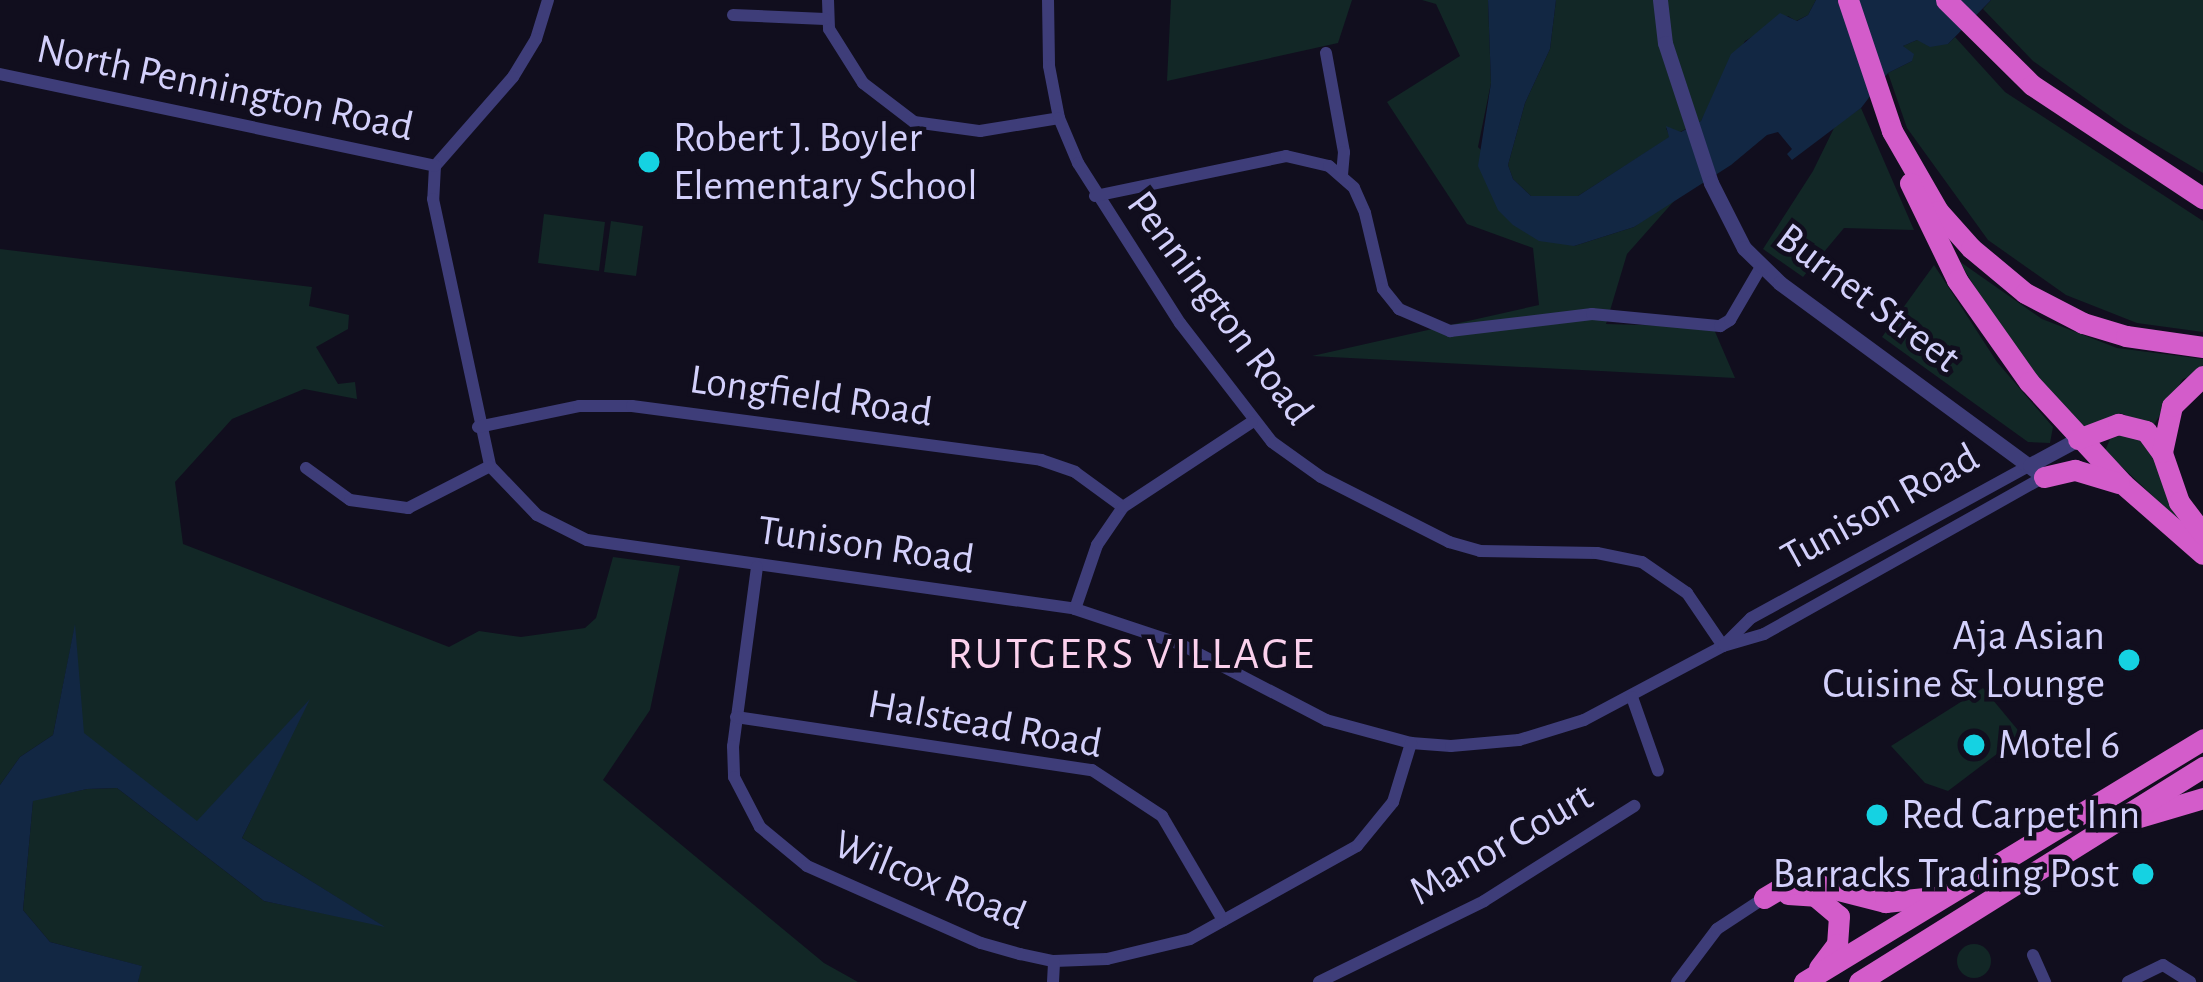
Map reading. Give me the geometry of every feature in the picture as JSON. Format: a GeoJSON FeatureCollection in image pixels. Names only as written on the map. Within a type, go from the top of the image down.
{"type":"FeatureCollection","features":[{"type":"Feature","properties":{"kind":"highway"},"geometry":{"type":"LineString","coordinates":[[1848,0],[1920,213],[1957,280],[2014,364],[2078,439],[2203,554]]}},
{"type":"Feature","properties":{"kind":"highway"},"geometry":{"type":"LineString","coordinates":[[1946,0],[2013,70],[2203,198]]}},
{"type":"Feature","properties":{"kind":"highway"},"geometry":{"type":"LineString","coordinates":[[1892,131],[1948,224],[2025,293],[2110,332],[2203,347]]}},
{"type":"Feature","properties":{"kind":"highway"},"geometry":{"type":"LineString","coordinates":[[2162,453],[2172,406],[2203,376]]}},
{"type":"Feature","properties":{"kind":"highway"},"geometry":{"type":"LineString","coordinates":[[2078,439],[2131,424],[2146,431],[2162,453],[2180,502],[2203,534]]}},
{"type":"Feature","properties":{"kind":"highway"},"geometry":{"type":"LineString","coordinates":[[2037,471],[2075,470],[2122,484]]}},
{"type":"Feature","properties":{"kind":"highway"},"geometry":{"type":"LineString","coordinates":[[2182,751],[2203,725]]}},
{"type":"Feature","properties":{"kind":"highway"},"geometry":{"type":"LineString","coordinates":[[1804,982],[2203,739]]}},
{"type":"Feature","properties":{"kind":"highway"},"geometry":{"type":"LineString","coordinates":[[1859,982],[2203,767]]}},
{"type":"Feature","properties":{"kind":"highway"},"geometry":{"type":"LineString","coordinates":[[2113,825],[2203,798]]}},
{"type":"Feature","properties":{"kind":"highway"},"geometry":{"type":"LineString","coordinates":[[1764,898],[1787,884],[1808,882],[1886,902],[1947,895]]}},
{"type":"Feature","properties":{"kind":"highway"},"geometry":{"type":"LineString","coordinates":[[1764,898],[1815,896],[1839,916],[1838,944],[1804,982]]}},
{"type":"Feature","properties":{"kind":"street"},"geometry":{"type":"LineString","coordinates":[[436,166],[513,77],[536,39],[548,0]]}},
{"type":"Feature","properties":{"kind":"street"},"geometry":{"type":"LineString","coordinates":[[828,0],[825,20],[863,83],[914,122],[980,130],[1059,118]]}},
{"type":"Feature","properties":{"kind":"street","name":"Pennington Road"},"geometry":{"type":"LineString","coordinates":[[1048,0],[1049,65],[1059,118],[1095,196],[1252,422],[1321,476],[1449,542],[1480,551],[1597,553],[1642,562],[1687,592],[1723,646]]}},
{"type":"Feature","properties":{"kind":"street","name":"Burnet Street"},"geometry":{"type":"LineString","coordinates":[[1660,0],[1665,43],[1711,182],[1729,224],[1761,267],[2037,471]]}},
{"type":"Feature","properties":{"kind":"street"},"geometry":{"type":"LineString","coordinates":[[734,15],[825,20]]}},
{"type":"Feature","properties":{"kind":"street"},"geometry":{"type":"LineString","coordinates":[[1326,53],[1344,152],[1342,175]]}},
{"type":"Feature","properties":{"kind":"street","name":"North Pennington Road"},"geometry":{"type":"LineString","coordinates":[[0,74],[436,166]]}},
{"type":"Feature","properties":{"kind":"street"},"geometry":{"type":"LineString","coordinates":[[1095,196],[1286,156],[1310,160],[1342,175],[1365,213],[1383,290],[1399,308],[1450,331],[1592,314],[1720,326],[1732,316],[1761,267]]}},
{"type":"Feature","properties":{"kind":"street","name":"Tunison Road"},"geometry":{"type":"LineString","coordinates":[[436,166],[433,199],[478,427],[490,466],[537,515],[587,540],[1075,609],[1180,644],[1325,720],[1411,743],[1519,740],[1632,698],[1723,646],[1764,634],[1912,552],[2078,439]]}},
{"type":"Feature","properties":{"kind":"street","name":"Longfield Road"},"geometry":{"type":"LineString","coordinates":[[478,427],[579,406],[632,406],[1041,460],[1075,472],[1123,506]]}},
{"type":"Feature","properties":{"kind":"street"},"geometry":{"type":"LineString","coordinates":[[1075,609],[1097,545],[1123,506],[1252,422]]}},
{"type":"Feature","properties":{"kind":"street"},"geometry":{"type":"LineString","coordinates":[[306,468],[350,500],[408,508],[490,466]]}},
{"type":"Feature","properties":{"kind":"street","name":"Tunison Road"},"geometry":{"type":"LineString","coordinates":[[1723,646],[1751,618],[1903,535],[2037,471]]}},
{"type":"Feature","properties":{"kind":"street"},"geometry":{"type":"LineString","coordinates":[[1903,535],[1912,552]]}},
{"type":"Feature","properties":{"kind":"street","name":"Wilcox Road"},"geometry":{"type":"LineString","coordinates":[[757,566],[736,717],[734,777],[760,827],[780,849],[981,944],[1054,961],[1152,951],[1223,920],[1339,858],[1372,832],[1393,802],[1411,743]]}},
{"type":"Feature","properties":{"kind":"street"},"geometry":{"type":"LineString","coordinates":[[1632,698],[1658,771]]}},
{"type":"Feature","properties":{"kind":"street","name":"Halstead Road"},"geometry":{"type":"LineString","coordinates":[[736,717],[1092,770],[1162,816],[1223,920]]}},
{"type":"Feature","properties":{"kind":"street","name":"Manor Court"},"geometry":{"type":"LineString","coordinates":[[1319,982],[1474,907],[1634,806]]}},
{"type":"Feature","properties":{"kind":"street"},"geometry":{"type":"LineString","coordinates":[[1677,982],[1717,929],[1764,898]]}},
{"type":"Feature","properties":{"kind":"street"},"geometry":{"type":"LineString","coordinates":[[2032,955],[2045,982]]}},
{"type":"Feature","properties":{"kind":"street"},"geometry":{"type":"LineString","coordinates":[[1052,982],[1054,961]]}},
{"type":"Feature","properties":{"kind":"street"},"geometry":{"type":"LineString","coordinates":[[2128,982],[2163,965],[2190,982]]}},
{"type":"Feature","properties":{"kind":"green space"},"geometry":{"type":"Polygon","coordinates":[[[1171,0],[1352,0],[1338,43],[1167,81],[1171,0]]]}},
{"type":"Feature","properties":{"kind":"green space"},"geometry":{"type":"Polygon","coordinates":[[[1422,0],[1488,0],[1491,83],[1478,147],[1574,246],[1634,227],[1682,192],[1627,254],[1606,324],[1713,327],[1735,378],[1312,356],[1539,305],[1533,248],[1467,224],[1387,102],[1460,56],[1436,4],[1422,0]]]}},
{"type":"Feature","properties":{"kind":"green space"},"geometry":{"type":"Polygon","coordinates":[[[1556,0],[1816,0],[1808,15],[1796,21],[1788,16],[1745,41],[1701,121],[1680,132],[1666,128],[1670,137],[1578,196],[1531,196],[1513,179],[1508,165],[1525,103],[1550,49],[1556,0]]]}},
{"type":"Feature","properties":{"kind":"green space"},"geometry":{"type":"Polygon","coordinates":[[[1991,0],[2203,0],[2203,173],[2124,126],[2033,61],[1983,9],[1991,0]]]}},
{"type":"Feature","properties":{"kind":"green space"},"geometry":{"type":"Polygon","coordinates":[[[1955,37],[2005,92],[2203,221],[2203,332],[2137,323],[2066,295],[1988,240],[1907,128],[1888,73],[1912,61],[1903,46],[1917,40],[1948,44],[1955,37]]]}},
{"type":"Feature","properties":{"kind":"green space"},"geometry":{"type":"Polygon","coordinates":[[[1861,108],[1914,230],[1844,228],[1803,277],[1763,249],[1813,171],[1835,126],[1861,108]]]}},
{"type":"Feature","properties":{"kind":"green space"},"geometry":{"type":"Polygon","coordinates":[[[544,214],[605,222],[599,271],[538,263],[544,214]]]}},
{"type":"Feature","properties":{"kind":"green space"},"geometry":{"type":"Polygon","coordinates":[[[611,221],[643,226],[636,276],[604,272],[611,221]]]}},
{"type":"Feature","properties":{"kind":"green space"},"geometry":{"type":"Polygon","coordinates":[[[0,249],[312,287],[309,306],[349,315],[348,329],[316,347],[338,384],[355,382],[357,399],[304,389],[232,419],[175,482],[183,544],[449,647],[479,631],[521,637],[585,628],[596,618],[613,557],[680,566],[650,710],[603,780],[824,963],[858,982],[138,982],[141,966],[50,942],[23,910],[33,800],[87,789],[117,788],[264,901],[381,925],[242,838],[307,703],[197,822],[83,733],[74,631],[53,735],[20,757],[0,785],[0,249]]]}},
{"type":"Feature","properties":{"kind":"green space"},"geometry":{"type":"Polygon","coordinates":[[[1959,261],[2042,319],[2117,348],[2203,359],[2203,373],[2183,379],[2153,426],[2120,413],[2082,429],[2016,354],[1959,261]]]}},
{"type":"Feature","properties":{"kind":"green space"},"geometry":{"type":"Polygon","coordinates":[[[1934,265],[1997,362],[2053,427],[2050,443],[2028,442],[1882,337],[1934,265]]]}},
{"type":"Feature","properties":{"kind":"green space"},"geometry":{"type":"Polygon","coordinates":[[[2127,433],[2145,439],[2186,527],[2105,451],[2110,439],[2127,433]]]}},
{"type":"Feature","properties":{"kind":"green space"},"geometry":{"type":"Polygon","coordinates":[[[1983,688],[2022,735],[1948,791],[1925,783],[1891,746],[1983,688]]]}},
{"type":"Feature","properties":{"kind":"green space"},"geometry":{"type":"Polygon","coordinates":[[[1974,944],[1986,949],[1991,961],[1986,973],[1974,978],[1962,973],[1957,961],[1962,949],[1974,944]]]}},
{"type":"Feature","properties":{"kind":"water"},"geometry":{"type":"Polygon","coordinates":[[[1488,0],[1556,0],[1550,49],[1525,103],[1508,165],[1513,179],[1531,196],[1578,196],[1669,137],[1666,126],[1681,132],[1701,121],[1731,54],[1780,13],[1797,21],[1808,15],[1816,0],[1991,0],[1948,44],[1930,47],[1917,40],[1903,46],[1914,54],[1912,61],[1888,73],[1861,108],[1792,160],[1787,154],[1792,149],[1778,132],[1767,135],[1731,165],[1634,227],[1574,246],[1539,241],[1513,225],[1498,210],[1478,166],[1491,83],[1488,0]]]}},
{"type":"Feature","properties":{"kind":"water"},"geometry":{"type":"Polygon","coordinates":[[[75,624],[84,733],[197,821],[310,699],[242,838],[385,927],[264,901],[117,788],[87,789],[33,801],[23,910],[50,942],[142,966],[138,982],[0,982],[0,785],[20,757],[53,735],[75,624]]]}},
{"type":"Feature","properties":{"kind":"place","name":"Robert J. Boyler Elementary School"},"geometry":{"type":"Point","coordinates":[649,162]}},
{"type":"Feature","properties":{"kind":"place","name":"Aja Asian Cuisine & Lounge"},"geometry":{"type":"Point","coordinates":[2129,660]}},
{"type":"Feature","properties":{"kind":"place","name":"Motel 6"},"geometry":{"type":"Point","coordinates":[1974,745]}},
{"type":"Feature","properties":{"kind":"place","name":"Red Carpet Inn"},"geometry":{"type":"Point","coordinates":[1877,815]}},
{"type":"Feature","properties":{"kind":"place","name":"Barracks Trading Post"},"geometry":{"type":"Point","coordinates":[2143,874]}},
{"type":"Feature","properties":{"kind":"district","name":"RUTGERS VILLAGE"},"geometry":{"type":"Point","coordinates":[1132,655]}}]}
